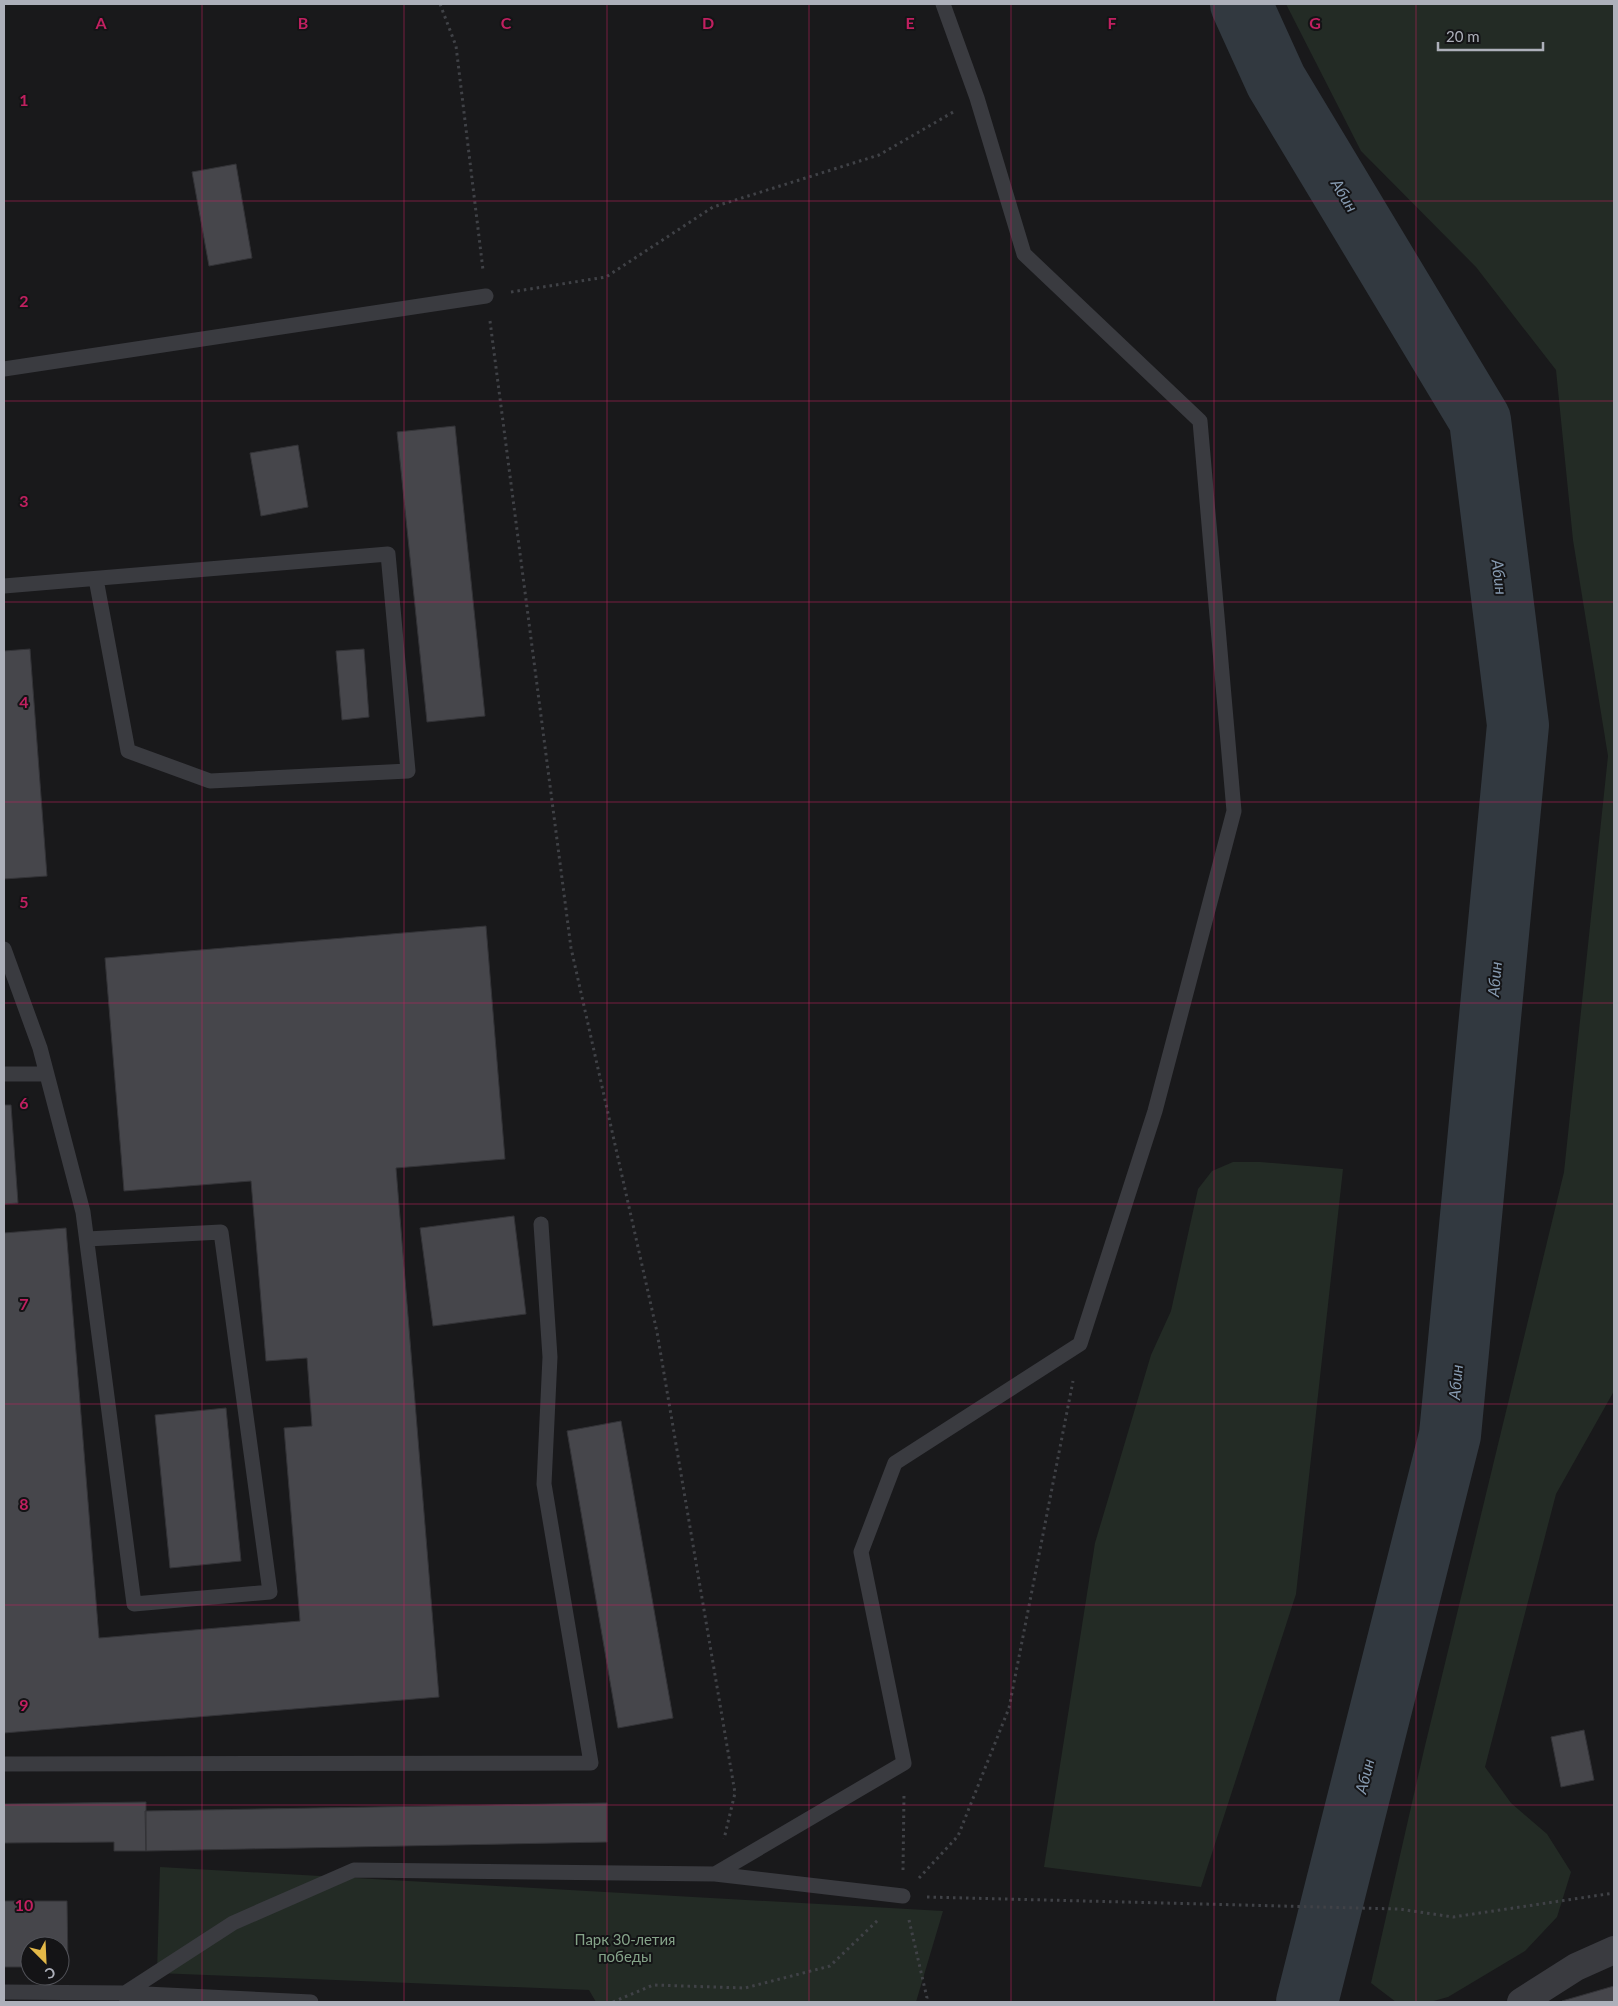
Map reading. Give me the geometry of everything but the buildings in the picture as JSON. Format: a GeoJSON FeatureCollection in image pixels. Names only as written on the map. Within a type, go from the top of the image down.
{"type":"FeatureCollection","features":[{"type":"Feature","properties":{"kind":"street"},"geometry":{"type":"LineString","coordinates":[[1521,2002],[1576,1967],[1614,1950]]}},
{"type":"Feature","properties":{"kind":"lane"},"geometry":{"type":"LineString","coordinates":[[715,1874],[904,1764],[861,1552],[895,1463],[1080,1344],[1155,1111],[1234,810],[1200,421],[1024,254],[978,98],[943,4]]}},
{"type":"Feature","properties":{"kind":"lane"},"geometry":{"type":"LineString","coordinates":[[4,369],[486,296]]}},
{"type":"Feature","properties":{"kind":"lane"},"geometry":{"type":"LineString","coordinates":[[4,586],[388,554],[408,771],[210,781],[128,751],[96,579]]}},
{"type":"Feature","properties":{"kind":"lane"},"geometry":{"type":"LineString","coordinates":[[4,949],[40,1048],[83,1212],[134,1604],[270,1592],[220,1232],[87,1239]]}},
{"type":"Feature","properties":{"kind":"lane"},"geometry":{"type":"LineString","coordinates":[[4,1074],[47,1074]]}},
{"type":"Feature","properties":{"kind":"lane"},"geometry":{"type":"LineString","coordinates":[[4,1764],[591,1763],[544,1484],[550,1357],[541,1224]]}},
{"type":"Feature","properties":{"kind":"lane"},"geometry":{"type":"LineString","coordinates":[[125,1998],[233,1923],[354,1870],[715,1874],[903,1896]]}},
{"type":"Feature","properties":{"kind":"lane"},"geometry":{"type":"LineString","coordinates":[[4,1992],[125,1998],[312,2002]]}},
{"type":"Feature","properties":{"kind":"path"},"geometry":{"type":"LineString","coordinates":[[440,4],[456,46],[486,296],[571,948],[657,1332],[735,1792],[715,1874]]}},
{"type":"Feature","properties":{"kind":"path"},"geometry":{"type":"LineString","coordinates":[[486,296],[606,277],[713,207],[879,155],[978,98]]}},
{"type":"Feature","properties":{"kind":"path"},"geometry":{"type":"LineString","coordinates":[[904,1764],[903,1896],[927,1998],[926,2002]]}},
{"type":"Feature","properties":{"kind":"path"},"geometry":{"type":"LineString","coordinates":[[903,1896],[1400,1910],[1453,1917],[1614,1893]]}},
{"type":"Feature","properties":{"kind":"green space"},"geometry":{"type":"Polygon","coordinates":[[[1286,4],[1614,4],[1614,1391],[1556,1494],[1485,1767],[1511,1803],[1547,1834],[1571,1872],[1557,1917],[1525,1951],[1448,1997],[1430,2002],[1396,2002],[1371,1983],[1424,1750],[1564,1172],[1608,756],[1573,540],[1556,370],[1476,267],[1361,151],[1286,4]]]}},
{"type":"Feature","properties":{"kind":"green space"},"geometry":{"type":"Polygon","coordinates":[[[1233,1162],[1260,1162],[1343,1169],[1296,1594],[1201,1887],[1044,1867],[1095,1543],[1151,1355],[1171,1311],[1198,1189],[1212,1171],[1233,1162]]]}},
{"type":"Feature","properties":{"kind":"green space","name":"Парк 30-летия победы"},"geometry":{"type":"Polygon","coordinates":[[[160,1867],[943,1911],[916,2002],[596,2002],[589,1990],[157,1973],[160,1867]]]}},
{"type":"Feature","properties":{"kind":"waterway","name":"Абин"},"geometry":{"type":"LineString","coordinates":[[1241,4],[1276,81],[1480,420],[1518,725],[1450,1435],[1307,2002]]}}]}
